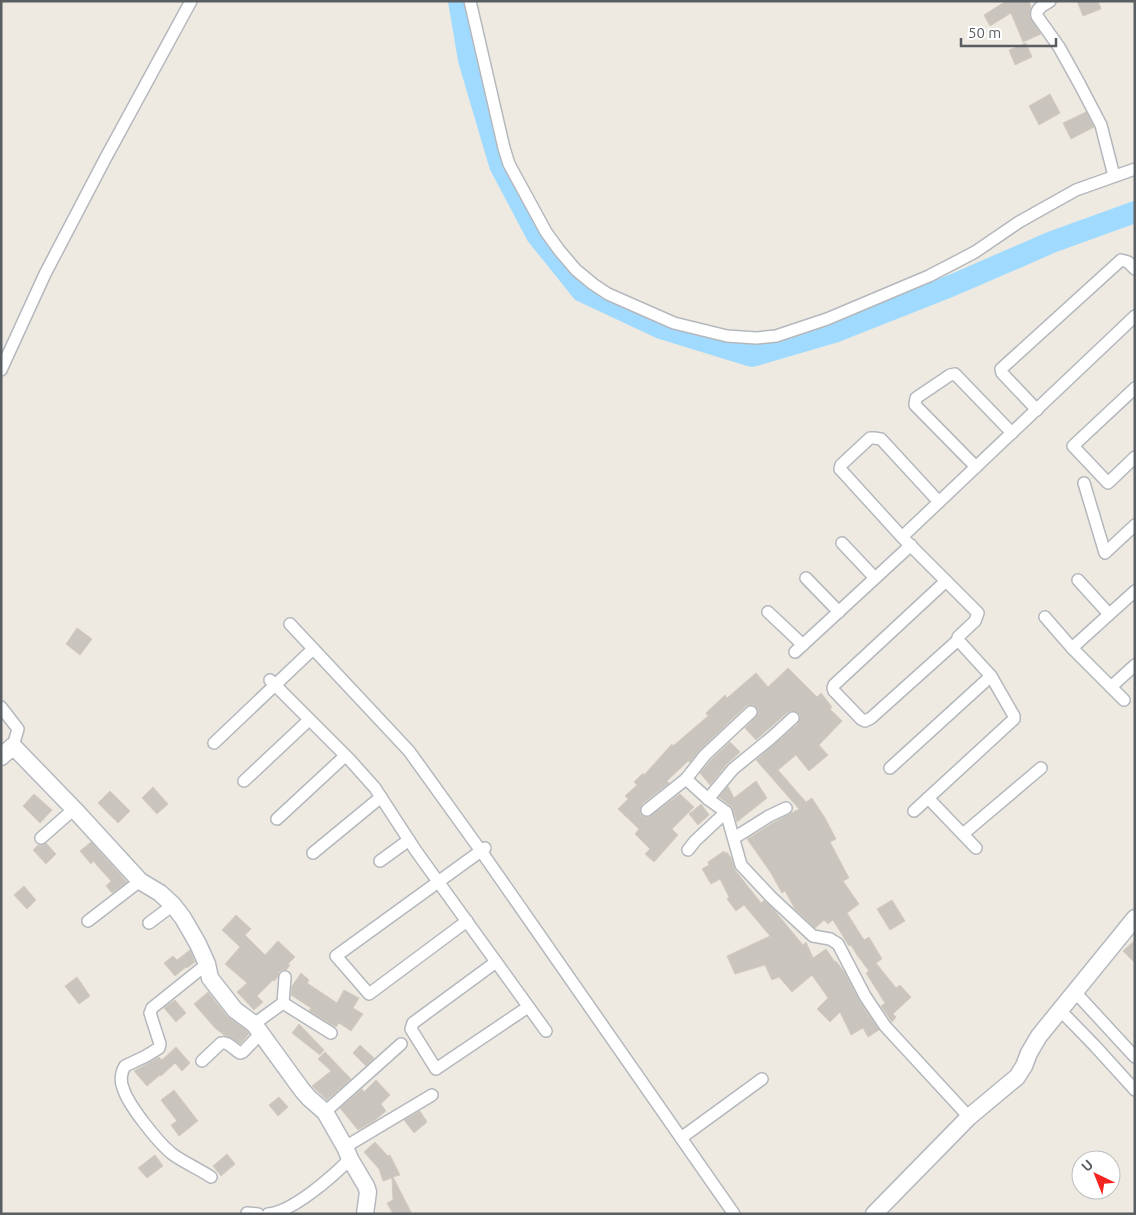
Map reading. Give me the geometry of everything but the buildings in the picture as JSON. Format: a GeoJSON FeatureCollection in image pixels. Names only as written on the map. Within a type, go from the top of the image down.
{"type":"FeatureCollection","features":[{"type":"Feature","properties":{"kind":"street"},"geometry":{"type":"LineString","coordinates":[[1,370],[45,274],[191,1]]}},
{"type":"Feature","properties":{"kind":"street"},"geometry":{"type":"LineString","coordinates":[[470,1],[509,164],[546,232],[576,270],[608,294],[674,323],[726,336],[756,338],[776,336],[827,319],[929,276],[975,252],[1019,222],[1076,190],[1135,169]]}},
{"type":"Feature","properties":{"kind":"street"},"geometry":{"type":"LineString","coordinates":[[1050,1],[1038,10],[1037,16],[1059,46],[1101,125],[1114,176]]}},
{"type":"Feature","properties":{"kind":"street"},"geometry":{"type":"LineString","coordinates":[[1036,410],[1002,373],[1001,369],[1121,260],[1128,262],[1135,270]]}},
{"type":"Feature","properties":{"kind":"street"},"geometry":{"type":"LineString","coordinates":[[768,612],[799,649],[875,578],[939,502],[1135,316]]}},
{"type":"Feature","properties":{"kind":"street"},"geometry":{"type":"LineString","coordinates":[[976,467],[915,405],[916,398],[954,374],[1012,433]]}},
{"type":"Feature","properties":{"kind":"street"},"geometry":{"type":"LineString","coordinates":[[1135,388],[1073,446],[1108,483],[1135,457]]}},
{"type":"Feature","properties":{"kind":"street"},"geometry":{"type":"LineString","coordinates":[[939,502],[881,440],[870,438],[841,465],[840,469],[906,541],[946,581],[978,613],[975,621],[958,637],[958,640],[871,718],[865,721],[861,719],[834,691],[834,685],[946,581]]}},
{"type":"Feature","properties":{"kind":"street"},"geometry":{"type":"LineString","coordinates":[[1084,483],[1105,553],[1135,525]]}},
{"type":"Feature","properties":{"kind":"street"},"geometry":{"type":"LineString","coordinates":[[842,543],[875,578]]}},
{"type":"Feature","properties":{"kind":"street"},"geometry":{"type":"LineString","coordinates":[[806,578],[839,612]]}},
{"type":"Feature","properties":{"kind":"street"},"geometry":{"type":"LineString","coordinates":[[1078,580],[1109,614]]}},
{"type":"Feature","properties":{"kind":"street"},"geometry":{"type":"LineString","coordinates":[[1072,648],[1135,591]]}},
{"type":"Feature","properties":{"kind":"street"},"geometry":{"type":"LineString","coordinates":[[1045,618],[1124,700]]}},
{"type":"Feature","properties":{"kind":"street"},"geometry":{"type":"LineString","coordinates":[[290,624],[409,751],[483,850],[734,1214]]}},
{"type":"Feature","properties":{"kind":"street"},"geometry":{"type":"LineString","coordinates":[[914,811],[1014,720],[1014,716],[991,676],[958,640]]}},
{"type":"Feature","properties":{"kind":"street"},"geometry":{"type":"LineString","coordinates":[[214,743],[272,682],[312,649]]}},
{"type":"Feature","properties":{"kind":"street"},"geometry":{"type":"LineString","coordinates":[[1111,687],[1135,665]]}},
{"type":"Feature","properties":{"kind":"street"},"geometry":{"type":"LineString","coordinates":[[890,768],[991,676]]}},
{"type":"Feature","properties":{"kind":"street"},"geometry":{"type":"LineString","coordinates":[[272,682],[375,788],[409,840],[546,1031]]}},
{"type":"Feature","properties":{"kind":"street"},"geometry":{"type":"LineString","coordinates":[[1,707],[18,729],[7,751],[74,809],[140,881],[173,905],[198,944],[207,964],[210,978],[235,1010],[258,1028],[302,1090],[325,1112],[366,1186],[368,1192],[365,1214]]}},
{"type":"Feature","properties":{"kind":"street"},"geometry":{"type":"LineString","coordinates":[[647,810],[686,779],[716,744],[750,712]]}},
{"type":"Feature","properties":{"kind":"street"},"geometry":{"type":"LineString","coordinates":[[708,799],[733,769],[794,718]]}},
{"type":"Feature","properties":{"kind":"street"},"geometry":{"type":"LineString","coordinates":[[244,781],[310,720]]}},
{"type":"Feature","properties":{"kind":"street"},"geometry":{"type":"LineString","coordinates":[[277,818],[345,756]]}},
{"type":"Feature","properties":{"kind":"street"},"geometry":{"type":"LineString","coordinates":[[963,834],[1041,768]]}},
{"type":"Feature","properties":{"kind":"street"},"geometry":{"type":"LineString","coordinates":[[686,779],[726,812],[741,865],[772,898],[813,936],[838,944],[865,996],[885,1026],[969,1117]]}},
{"type":"Feature","properties":{"kind":"street"},"geometry":{"type":"LineString","coordinates":[[313,853],[381,797]]}},
{"type":"Feature","properties":{"kind":"street"},"geometry":{"type":"LineString","coordinates":[[928,798],[976,848]]}},
{"type":"Feature","properties":{"kind":"street"},"geometry":{"type":"LineString","coordinates":[[734,838],[769,816],[786,808]]}},
{"type":"Feature","properties":{"kind":"street"},"geometry":{"type":"LineString","coordinates":[[41,838],[74,809]]}},
{"type":"Feature","properties":{"kind":"street"},"geometry":{"type":"LineString","coordinates":[[688,850],[726,812]]}},
{"type":"Feature","properties":{"kind":"street"},"geometry":{"type":"LineString","coordinates":[[380,861],[409,840]]}},
{"type":"Feature","properties":{"kind":"street"},"geometry":{"type":"LineString","coordinates":[[467,921],[369,994],[336,956],[483,850]]}},
{"type":"Feature","properties":{"kind":"street"},"geometry":{"type":"LineString","coordinates":[[88,922],[140,881]]}},
{"type":"Feature","properties":{"kind":"street"},"geometry":{"type":"LineString","coordinates":[[149,923],[173,905]]}},
{"type":"Feature","properties":{"kind":"street"},"geometry":{"type":"LineString","coordinates":[[874,1214],[969,1117],[1017,1077],[1039,1036],[1135,918]]}},
{"type":"Feature","properties":{"kind":"street"},"geometry":{"type":"LineString","coordinates":[[496,962],[413,1023],[410,1028],[436,1069],[528,1007]]}},
{"type":"Feature","properties":{"kind":"street"},"geometry":{"type":"LineString","coordinates":[[207,964],[152,1008],[150,1013],[160,1044],[159,1048],[125,1066],[121,1078],[126,1096],[154,1135],[172,1153],[211,1177]]}},
{"type":"Feature","properties":{"kind":"street"},"geometry":{"type":"LineString","coordinates":[[202,1061],[224,1042],[240,1053],[243,1052],[258,1028],[284,1003],[285,977]]}},
{"type":"Feature","properties":{"kind":"street"},"geometry":{"type":"LineString","coordinates":[[1074,992],[1135,1057]]}},
{"type":"Feature","properties":{"kind":"street"},"geometry":{"type":"LineString","coordinates":[[284,1003],[331,1033]]}},
{"type":"Feature","properties":{"kind":"street"},"geometry":{"type":"LineString","coordinates":[[1060,1010],[1135,1090]]}},
{"type":"Feature","properties":{"kind":"street"},"geometry":{"type":"LineString","coordinates":[[325,1112],[402,1044]]}},
{"type":"Feature","properties":{"kind":"street"},"geometry":{"type":"LineString","coordinates":[[681,1138],[762,1078]]}},
{"type":"Feature","properties":{"kind":"street"},"geometry":{"type":"LineString","coordinates":[[268,1214],[282,1210],[299,1201],[340,1169],[348,1153],[432,1094]]}},
{"type":"Feature","properties":{"kind":"waterway"},"geometry":{"type":"LineString","coordinates":[[459,1],[469,60],[500,165],[537,235],[582,291],[661,328],[752,356],[834,332],[953,285],[1052,242],[1135,212]]}}]}
